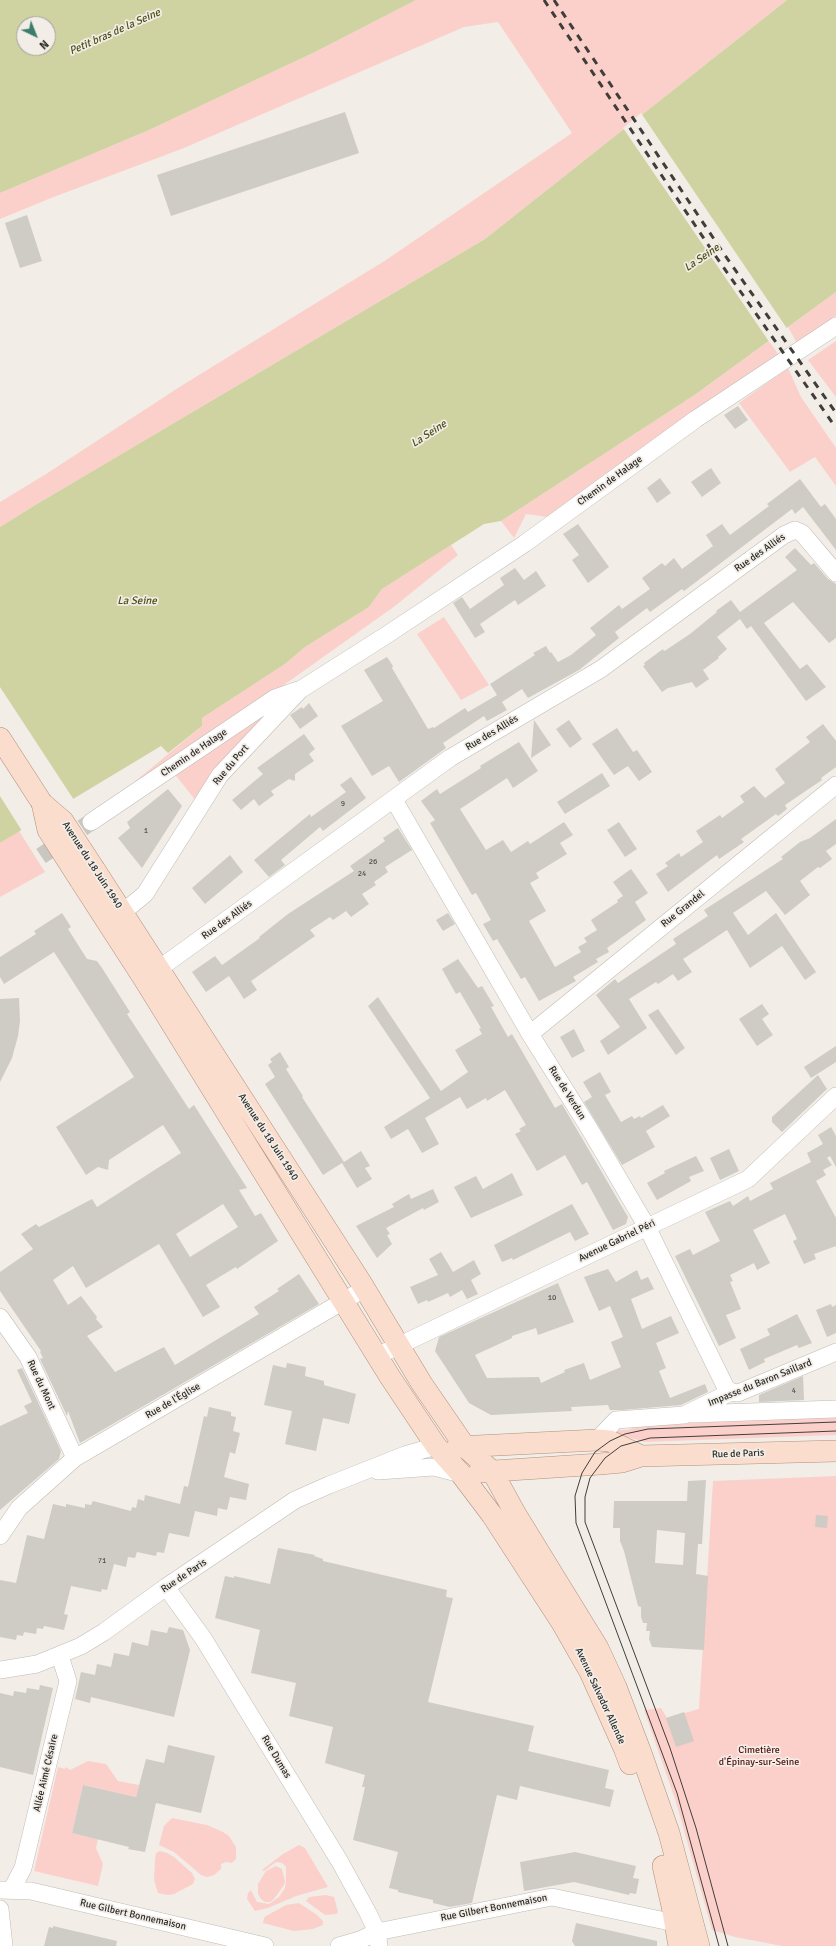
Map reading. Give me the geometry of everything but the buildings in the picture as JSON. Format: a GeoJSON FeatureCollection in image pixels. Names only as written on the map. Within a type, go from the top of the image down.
{"type":"FeatureCollection","features":[{"type":"Feature","properties":{"kind":"main road","name":"Avenue du 18 Juin 1940"},"geometry":{"type":"LineString","coordinates":[[0,738],[42,803],[48,830],[87,875],[364,1289],[422,1384],[466,1448]]}},
{"type":"Feature","properties":{"kind":"main road","name":"Avenue du 18 Juin 1940"},"geometry":{"type":"LineString","coordinates":[[152,974],[343,1302],[436,1446]]}},
{"type":"Feature","properties":{"kind":"main road","name":"Rue de Paris"},"geometry":{"type":"LineString","coordinates":[[436,1446],[466,1448],[597,1440],[610,1441],[641,1456]]}},
{"type":"Feature","properties":{"kind":"main road","name":"Avenue Salvador Allende"},"geometry":{"type":"LineString","coordinates":[[436,1446],[461,1474],[508,1538],[562,1623],[590,1672],[624,1748],[655,1837],[669,1891],[679,1946]]}},
{"type":"Feature","properties":{"kind":"main road","name":"Avenue Salvador Allende"},"geometry":{"type":"LineString","coordinates":[[466,1448],[492,1471],[515,1512],[598,1648],[616,1687],[641,1753],[668,1833],[699,1946]]}},
{"type":"Feature","properties":{"kind":"main road","name":"Rue de Paris"},"geometry":{"type":"LineString","coordinates":[[461,1474],[622,1462],[641,1456],[836,1451]]}},
{"type":"Feature","properties":{"kind":"street","name":"Chemin de Halage"},"geometry":{"type":"LineString","coordinates":[[385,636],[524,544],[696,419],[836,326]]}},
{"type":"Feature","properties":{"kind":"street","name":"Rue des Alliés"},"geometry":{"type":"LineString","coordinates":[[152,974],[450,758],[601,669],[784,535],[795,530],[802,533],[836,573]]}},
{"type":"Feature","properties":{"kind":"street","name":"Rue du Port"},"geometry":{"type":"LineString","coordinates":[[115,919],[145,894],[220,775],[300,690],[385,636]]}},
{"type":"Feature","properties":{"kind":"street","name":"Chemin de Halage"},"geometry":{"type":"LineString","coordinates":[[91,822],[275,698],[300,690]]}},
{"type":"Feature","properties":{"kind":"street","name":"Rue Grandel"},"geometry":{"type":"LineString","coordinates":[[530,1034],[836,785]]}},
{"type":"Feature","properties":{"kind":"street","name":"Rue de Verdun"},"geometry":{"type":"LineString","coordinates":[[394,800],[530,1034],[589,1128],[647,1227],[726,1388],[730,1392]]}},
{"type":"Feature","properties":{"kind":"street","name":"Avenue Gabriel Péri"},"geometry":{"type":"LineString","coordinates":[[377,1356],[748,1179],[836,1096]]}},
{"type":"Feature","properties":{"kind":"street","name":"Rue de l'Église"},"geometry":{"type":"LineString","coordinates":[[0,1536],[19,1508],[75,1458],[364,1289]]}},
{"type":"Feature","properties":{"kind":"street","name":"Rue du Mont"},"geometry":{"type":"LineString","coordinates":[[0,1316],[28,1357],[75,1458]]}},
{"type":"Feature","properties":{"kind":"street","name":"Impasse du Baron Saillard"},"geometry":{"type":"LineString","coordinates":[[597,1440],[616,1420],[684,1415],[730,1392],[738,1393],[836,1352]]}},
{"type":"Feature","properties":{"kind":"street"},"geometry":{"type":"LineString","coordinates":[[684,1415],[836,1409]]}},
{"type":"Feature","properties":{"kind":"street","name":"Rue de Paris"},"geometry":{"type":"LineString","coordinates":[[0,1670],[37,1664],[60,1656],[104,1632],[295,1500],[328,1484],[436,1446]]}},
{"type":"Feature","properties":{"kind":"street","name":"Rue de Paris"},"geometry":{"type":"LineString","coordinates":[[364,1472],[434,1467],[461,1474]]}},
{"type":"Feature","properties":{"kind":"street","name":"Rue Dumas"},"geometry":{"type":"LineString","coordinates":[[166,1588],[191,1621],[340,1862],[355,1888],[378,1939]]}},
{"type":"Feature","properties":{"kind":"street","name":"Allée Aimé Césaire"},"geometry":{"type":"LineString","coordinates":[[6,1890],[23,1868],[68,1681],[60,1656]]}},
{"type":"Feature","properties":{"kind":"street","name":"Rue Gilbert Bonnemaison"},"geometry":{"type":"LineString","coordinates":[[6,1890],[30,1891],[265,1946]]}},
{"type":"Feature","properties":{"kind":"street","name":"Rue Gilbert Bonnemaison"},"geometry":{"type":"LineString","coordinates":[[338,1946],[360,1940],[378,1939],[552,1897],[675,1923]]}},
{"type":"Feature","properties":{"kind":"street"},"geometry":{"type":"LineString","coordinates":[[0,1909],[4,1946]]}},
{"type":"Feature","properties":{"kind":"green space"},"geometry":{"type":"Polygon","coordinates":[[[416,0],[787,0],[485,239],[0,527],[0,502],[46,474],[181,386],[386,260],[572,133],[498,22],[464,27],[184,148],[51,198],[0,219],[0,193],[149,130],[315,52],[416,0]]]}},
{"type":"Feature","properties":{"kind":"green space"},"geometry":{"type":"Polygon","coordinates":[[[836,292],[836,316],[798,345],[788,327],[836,292]]]}},
{"type":"Feature","properties":{"kind":"green space"},"geometry":{"type":"Polygon","coordinates":[[[769,341],[780,357],[555,518],[526,514],[514,538],[501,521],[696,394],[769,341]]]}},
{"type":"Feature","properties":{"kind":"green space"},"geometry":{"type":"Polygon","coordinates":[[[836,341],[836,397],[808,360],[836,341]]]}},
{"type":"Feature","properties":{"kind":"green space"},"geometry":{"type":"Polygon","coordinates":[[[788,368],[801,397],[836,448],[836,486],[815,457],[790,472],[739,403],[788,368]]]}},
{"type":"Feature","properties":{"kind":"green space"},"geometry":{"type":"Polygon","coordinates":[[[451,545],[458,555],[395,606],[198,746],[114,799],[202,726],[202,718],[285,664],[305,647],[369,607],[382,589],[451,545]]]}},
{"type":"Feature","properties":{"kind":"green space"},"geometry":{"type":"Polygon","coordinates":[[[444,617],[489,685],[461,700],[417,634],[444,617]]]}},
{"type":"Feature","properties":{"kind":"green space"},"geometry":{"type":"Polygon","coordinates":[[[253,716],[261,719],[196,801],[173,772],[253,716]]]}},
{"type":"Feature","properties":{"kind":"green space"},"geometry":{"type":"Polygon","coordinates":[[[19,831],[45,872],[0,897],[0,843],[19,831]]]}},
{"type":"Feature","properties":{"kind":"green space"},"geometry":{"type":"Polygon","coordinates":[[[836,1417],[836,1435],[645,1442],[613,1433],[640,1425],[836,1417]]]}},
{"type":"Feature","properties":{"kind":"green space","name":"Cimetière d'Épinay-sur-Seine"},"geometry":{"type":"Polygon","coordinates":[[[836,1476],[836,1946],[782,1946],[735,1937],[712,1930],[676,1802],[644,1710],[661,1708],[667,1718],[699,1709],[713,1481],[836,1476]]]}},
{"type":"Feature","properties":{"kind":"green space"},"geometry":{"type":"Polygon","coordinates":[[[88,1761],[106,1764],[118,1781],[139,1785],[136,1797],[83,1785],[72,1833],[98,1839],[96,1848],[103,1864],[98,1886],[34,1871],[58,1767],[65,1769],[66,1767],[70,1770],[88,1761]]]}},
{"type":"Feature","properties":{"kind":"green space"},"geometry":{"type":"Polygon","coordinates":[[[172,1818],[207,1825],[223,1832],[229,1836],[236,1847],[236,1859],[232,1863],[226,1862],[221,1864],[221,1869],[214,1875],[207,1877],[201,1875],[174,1852],[159,1845],[164,1826],[172,1818]]]}},
{"type":"Feature","properties":{"kind":"green space"},"geometry":{"type":"Polygon","coordinates":[[[299,1845],[305,1848],[328,1887],[296,1896],[268,1908],[255,1911],[247,1899],[248,1893],[251,1890],[257,1902],[269,1904],[279,1897],[285,1888],[286,1867],[282,1863],[276,1862],[264,1871],[262,1870],[283,1854],[299,1845]]]}},
{"type":"Feature","properties":{"kind":"green space"},"geometry":{"type":"Polygon","coordinates":[[[160,1851],[174,1857],[192,1873],[195,1879],[193,1884],[174,1894],[168,1895],[158,1893],[154,1880],[156,1853],[160,1851]]]}},
{"type":"Feature","properties":{"kind":"green space"},"geometry":{"type":"Polygon","coordinates":[[[276,1866],[282,1869],[285,1881],[284,1885],[274,1899],[270,1902],[265,1902],[258,1894],[258,1884],[266,1871],[276,1866]]]}},
{"type":"Feature","properties":{"kind":"green space"},"geometry":{"type":"Polygon","coordinates":[[[326,1895],[334,1897],[338,1912],[336,1914],[325,1915],[306,1901],[309,1897],[326,1895]]]}},
{"type":"Feature","properties":{"kind":"green space"},"geometry":{"type":"Polygon","coordinates":[[[299,1903],[317,1915],[323,1921],[323,1925],[313,1929],[294,1931],[263,1923],[266,1916],[286,1905],[299,1903]]]}},
{"type":"Feature","properties":{"kind":"water","name":"Petit bras de la Seine"},"geometry":{"type":"Polygon","coordinates":[[[0,0],[416,0],[315,52],[149,130],[0,193],[0,0]]]}},
{"type":"Feature","properties":{"kind":"water","name":"La Seine"},"geometry":{"type":"Polygon","coordinates":[[[787,0],[836,0],[836,292],[696,394],[501,521],[484,524],[382,589],[369,607],[305,647],[285,664],[202,718],[202,726],[168,753],[161,746],[0,843],[0,527],[485,239],[787,0]]]}},
{"type":"Feature","properties":{"kind":"pier"},"geometry":{"type":"Polygon","coordinates":[[[641,113],[788,330],[770,343],[623,128],[641,113]]]}},
{"type":"Feature","properties":{"kind":"pier"},"geometry":{"type":"Polygon","coordinates":[[[0,687],[74,800],[22,831],[0,796],[0,687]]]}},
{"type":"Feature","properties":{"kind":"tunnel"},"geometry":{"type":"LineString","coordinates":[[41,856],[91,822]]}},
{"type":"Feature","properties":{"kind":"tram line"},"geometry":{"type":"LineString","coordinates":[[719,1946],[677,1793],[576,1523],[575,1496],[582,1473],[595,1452],[610,1441],[625,1434],[648,1429],[836,1422]]}},
{"type":"Feature","properties":{"kind":"tram line"},"geometry":{"type":"LineString","coordinates":[[728,1946],[696,1828],[670,1748],[585,1522],[585,1497],[590,1478],[605,1458],[621,1446],[650,1438],[836,1431]]}},
{"type":"Feature","properties":{"kind":"railway"},"geometry":{"type":"LineString","coordinates":[[544,0],[717,258],[836,428]]}},
{"type":"Feature","properties":{"kind":"railway"},"geometry":{"type":"LineString","coordinates":[[554,0],[724,254],[836,413]]}}]}
